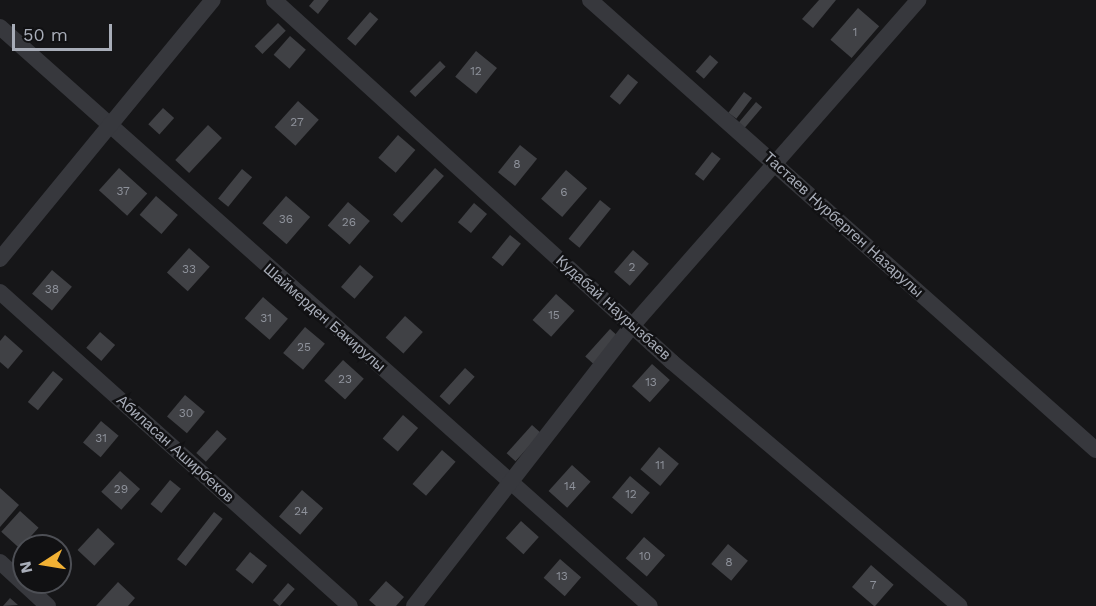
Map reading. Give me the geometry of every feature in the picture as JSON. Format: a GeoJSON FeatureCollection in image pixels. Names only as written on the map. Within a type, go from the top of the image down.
{"type":"FeatureCollection","features":[{"type":"Feature","properties":{"kind":"street"},"geometry":{"type":"LineString","coordinates":[[0,259],[213,0]]}},
{"type":"Feature","properties":{"kind":"street","name":"Кудабай Наурызбаев"},"geometry":{"type":"LineString","coordinates":[[274,0],[632,326],[960,606]]}},
{"type":"Feature","properties":{"kind":"street","name":"Тастаев Нурберген Назарулы"},"geometry":{"type":"LineString","coordinates":[[590,0],[1096,450]]}},
{"type":"Feature","properties":{"kind":"street"},"geometry":{"type":"LineString","coordinates":[[414,606],[632,326],[774,164],[907,4]]}},
{"type":"Feature","properties":{"kind":"street","name":"Шаймерден Бакирулы"},"geometry":{"type":"LineString","coordinates":[[0,27],[109,128],[651,606]]}},
{"type":"Feature","properties":{"kind":"street","name":"Абиласан Аширбеков"},"geometry":{"type":"LineString","coordinates":[[0,292],[350,606]]}},
{"type":"Feature","properties":{"kind":"street"},"geometry":{"type":"LineString","coordinates":[[0,562],[48,606]]}},
{"type":"Feature","properties":{"kind":"building"},"geometry":{"type":"Polygon","coordinates":[[[314,0],[329,0],[318,14],[309,6],[314,0]]]}},
{"type":"Feature","properties":{"kind":"building"},"geometry":{"type":"Polygon","coordinates":[[[819,0],[836,0],[813,28],[802,19],[819,0]]]}},
{"type":"Feature","properties":{"kind":"building"},"geometry":{"type":"Polygon","coordinates":[[[858,8],[879,26],[852,58],[830,40],[858,8]]]}},
{"type":"Feature","properties":{"kind":"building"},"geometry":{"type":"Polygon","coordinates":[[[370,12],[378,19],[355,46],[347,38],[370,12]]]}},
{"type":"Feature","properties":{"kind":"building"},"geometry":{"type":"Polygon","coordinates":[[[278,23],[286,31],[262,54],[255,46],[278,23]]]}},
{"type":"Feature","properties":{"kind":"building"},"geometry":{"type":"Polygon","coordinates":[[[290,36],[306,50],[289,69],[274,55],[290,36]]]}},
{"type":"Feature","properties":{"kind":"building"},"geometry":{"type":"Polygon","coordinates":[[[476,51],[497,68],[476,94],[455,77],[476,51]]]}},
{"type":"Feature","properties":{"kind":"building"},"geometry":{"type":"Polygon","coordinates":[[[710,55],[718,62],[704,79],[696,72],[710,55]]]}},
{"type":"Feature","properties":{"kind":"building"},"geometry":{"type":"Polygon","coordinates":[[[440,61],[446,67],[415,97],[410,91],[440,61]]]}},
{"type":"Feature","properties":{"kind":"building"},"geometry":{"type":"Polygon","coordinates":[[[628,74],[638,82],[620,105],[610,97],[628,74]]]}},
{"type":"Feature","properties":{"kind":"building"},"geometry":{"type":"Polygon","coordinates":[[[744,92],[752,98],[736,119],[728,113],[744,92]]]}},
{"type":"Feature","properties":{"kind":"building"},"geometry":{"type":"Polygon","coordinates":[[[298,101],[319,120],[295,146],[275,127],[298,101]]]}},
{"type":"Feature","properties":{"kind":"building"},"geometry":{"type":"Polygon","coordinates":[[[756,102],[762,107],[744,129],[738,123],[756,102]]]}},
{"type":"Feature","properties":{"kind":"building"},"geometry":{"type":"Polygon","coordinates":[[[163,108],[174,118],[159,134],[148,124],[163,108]]]}},
{"type":"Feature","properties":{"kind":"building"},"geometry":{"type":"Polygon","coordinates":[[[208,125],[222,138],[189,173],[175,160],[208,125]]]}},
{"type":"Feature","properties":{"kind":"building"},"geometry":{"type":"Polygon","coordinates":[[[398,135],[415,150],[396,173],[378,158],[398,135]]]}},
{"type":"Feature","properties":{"kind":"building"},"geometry":{"type":"Polygon","coordinates":[[[520,145],[537,159],[515,186],[498,172],[520,145]]]}},
{"type":"Feature","properties":{"kind":"building"},"geometry":{"type":"Polygon","coordinates":[[[712,152],[721,159],[703,181],[695,174],[712,152]]]}},
{"type":"Feature","properties":{"kind":"building"},"geometry":{"type":"Polygon","coordinates":[[[119,168],[147,193],[127,216],[99,190],[119,168]]]}},
{"type":"Feature","properties":{"kind":"building"},"geometry":{"type":"Polygon","coordinates":[[[435,168],[444,176],[402,223],[393,215],[435,168]]]}},
{"type":"Feature","properties":{"kind":"building"},"geometry":{"type":"Polygon","coordinates":[[[242,169],[252,177],[228,207],[218,199],[242,169]]]}},
{"type":"Feature","properties":{"kind":"building"},"geometry":{"type":"Polygon","coordinates":[[[566,170],[587,188],[562,217],[541,199],[566,170]]]}},
{"type":"Feature","properties":{"kind":"building"},"geometry":{"type":"Polygon","coordinates":[[[156,196],[178,215],[161,234],[140,215],[156,196]]]}},
{"type":"Feature","properties":{"kind":"building"},"geometry":{"type":"Polygon","coordinates":[[[286,196],[310,217],[287,244],[262,223],[286,196]]]}},
{"type":"Feature","properties":{"kind":"building"},"geometry":{"type":"Polygon","coordinates":[[[600,200],[611,209],[579,248],[569,239],[600,200]]]}},
{"type":"Feature","properties":{"kind":"building"},"geometry":{"type":"Polygon","coordinates":[[[348,202],[370,221],[350,244],[328,225],[348,202]]]}},
{"type":"Feature","properties":{"kind":"building"},"geometry":{"type":"Polygon","coordinates":[[[474,203],[487,214],[471,233],[458,222],[474,203]]]}},
{"type":"Feature","properties":{"kind":"building"},"geometry":{"type":"Polygon","coordinates":[[[510,235],[521,244],[503,266],[492,258],[510,235]]]}},
{"type":"Feature","properties":{"kind":"building"},"geometry":{"type":"Polygon","coordinates":[[[189,248],[210,267],[188,291],[167,273],[189,248]]]}},
{"type":"Feature","properties":{"kind":"building"},"geometry":{"type":"Polygon","coordinates":[[[633,250],[649,264],[630,286],[614,272],[633,250]]]}},
{"type":"Feature","properties":{"kind":"building"},"geometry":{"type":"Polygon","coordinates":[[[360,265],[374,277],[355,299],[341,287],[360,265]]]}},
{"type":"Feature","properties":{"kind":"building"},"geometry":{"type":"Polygon","coordinates":[[[52,270],[72,287],[52,310],[32,294],[52,270]]]}},
{"type":"Feature","properties":{"kind":"building"},"geometry":{"type":"Polygon","coordinates":[[[556,294],[575,311],[551,337],[533,320],[556,294]]]}},
{"type":"Feature","properties":{"kind":"building"},"geometry":{"type":"Polygon","coordinates":[[[263,297],[288,319],[270,340],[245,318],[263,297]]]}},
{"type":"Feature","properties":{"kind":"building"},"geometry":{"type":"Polygon","coordinates":[[[405,316],[423,332],[403,354],[386,338],[405,316]]]}},
{"type":"Feature","properties":{"kind":"building"},"geometry":{"type":"Polygon","coordinates":[[[305,327],[325,344],[303,370],[283,353],[305,327]]]}},
{"type":"Feature","properties":{"kind":"building"},"geometry":{"type":"Polygon","coordinates":[[[610,329],[620,338],[595,365],[585,356],[610,329]]]}},
{"type":"Feature","properties":{"kind":"building"},"geometry":{"type":"Polygon","coordinates":[[[100,332],[115,345],[101,361],[86,348],[100,332]]]}},
{"type":"Feature","properties":{"kind":"building"},"geometry":{"type":"Polygon","coordinates":[[[5,335],[23,351],[8,369],[0,362],[0,341],[5,335]]]}},
{"type":"Feature","properties":{"kind":"building"},"geometry":{"type":"Polygon","coordinates":[[[343,360],[364,379],[345,400],[324,381],[343,360]]]}},
{"type":"Feature","properties":{"kind":"building"},"geometry":{"type":"Polygon","coordinates":[[[652,364],[670,380],[650,402],[632,386],[652,364]]]}},
{"type":"Feature","properties":{"kind":"building"},"geometry":{"type":"Polygon","coordinates":[[[465,368],[475,377],[449,405],[440,396],[465,368]]]}},
{"type":"Feature","properties":{"kind":"building"},"geometry":{"type":"Polygon","coordinates":[[[53,371],[63,379],[38,410],[28,402],[53,371]]]}},
{"type":"Feature","properties":{"kind":"building"},"geometry":{"type":"Polygon","coordinates":[[[185,395],[205,412],[187,433],[167,416],[185,395]]]}},
{"type":"Feature","properties":{"kind":"building"},"geometry":{"type":"Polygon","coordinates":[[[403,415],[418,428],[398,452],[383,438],[403,415]]]}},
{"type":"Feature","properties":{"kind":"building"},"geometry":{"type":"Polygon","coordinates":[[[101,421],[119,436],[101,457],[83,442],[101,421]]]}},
{"type":"Feature","properties":{"kind":"building"},"geometry":{"type":"Polygon","coordinates":[[[532,425],[541,433],[515,461],[507,453],[532,425]]]}},
{"type":"Feature","properties":{"kind":"building"},"geometry":{"type":"Polygon","coordinates":[[[217,430],[227,439],[206,462],[196,453],[217,430]]]}},
{"type":"Feature","properties":{"kind":"building"},"geometry":{"type":"Polygon","coordinates":[[[659,447],[679,464],[660,486],[640,469],[659,447]]]}},
{"type":"Feature","properties":{"kind":"building"},"geometry":{"type":"Polygon","coordinates":[[[442,450],[456,462],[426,496],[412,484],[442,450]]]}},
{"type":"Feature","properties":{"kind":"building"},"geometry":{"type":"Polygon","coordinates":[[[572,465],[591,482],[567,508],[549,491],[572,465]]]}},
{"type":"Feature","properties":{"kind":"building"},"geometry":{"type":"Polygon","coordinates":[[[120,471],[140,489],[121,510],[101,492],[120,471]]]}},
{"type":"Feature","properties":{"kind":"building"},"geometry":{"type":"Polygon","coordinates":[[[630,476],[650,493],[632,514],[612,497],[630,476]]]}},
{"type":"Feature","properties":{"kind":"building"},"geometry":{"type":"Polygon","coordinates":[[[170,480],[181,489],[161,513],[150,504],[170,480]]]}},
{"type":"Feature","properties":{"kind":"building"},"geometry":{"type":"Polygon","coordinates":[[[0,488],[19,505],[0,527],[0,488]]]}},
{"type":"Feature","properties":{"kind":"building"},"geometry":{"type":"Polygon","coordinates":[[[302,490],[323,508],[300,535],[279,516],[302,490]]]}},
{"type":"Feature","properties":{"kind":"building"},"geometry":{"type":"Polygon","coordinates":[[[20,511],[39,528],[33,534],[12,534],[12,541],[1,532],[20,511]]]}},
{"type":"Feature","properties":{"kind":"building"},"geometry":{"type":"Polygon","coordinates":[[[214,512],[223,519],[186,566],[177,559],[214,512]]]}},
{"type":"Feature","properties":{"kind":"building"},"geometry":{"type":"Polygon","coordinates":[[[521,521],[539,537],[523,554],[506,538],[521,521]]]}},
{"type":"Feature","properties":{"kind":"building"},"geometry":{"type":"Polygon","coordinates":[[[98,528],[115,544],[94,566],[78,550],[98,528]]]}},
{"type":"Feature","properties":{"kind":"building"},"geometry":{"type":"Polygon","coordinates":[[[644,537],[665,555],[647,577],[626,558],[644,537]]]}},
{"type":"Feature","properties":{"kind":"building"},"geometry":{"type":"Polygon","coordinates":[[[728,544],[748,561],[731,581],[711,564],[728,544]]]}},
{"type":"Feature","properties":{"kind":"building"},"geometry":{"type":"Polygon","coordinates":[[[250,552],[267,566],[253,584],[236,570],[250,552]]]}},
{"type":"Feature","properties":{"kind":"building"},"geometry":{"type":"Polygon","coordinates":[[[560,559],[581,577],[565,596],[544,578],[560,559]]]}},
{"type":"Feature","properties":{"kind":"building"},"geometry":{"type":"Polygon","coordinates":[[[871,565],[894,585],[875,606],[852,587],[871,565]]]}},
{"type":"Feature","properties":{"kind":"building"},"geometry":{"type":"Polygon","coordinates":[[[386,581],[404,597],[396,606],[376,606],[369,600],[386,581]]]}},
{"type":"Feature","properties":{"kind":"building"},"geometry":{"type":"Polygon","coordinates":[[[118,582],[135,598],[128,606],[96,606],[118,582]]]}},
{"type":"Feature","properties":{"kind":"building"},"geometry":{"type":"Polygon","coordinates":[[[288,583],[295,589],[280,606],[273,600],[288,583]]]}},
{"type":"Feature","properties":{"kind":"building"},"geometry":{"type":"Polygon","coordinates":[[[10,598],[18,605],[3,606],[10,598]]]}}]}
